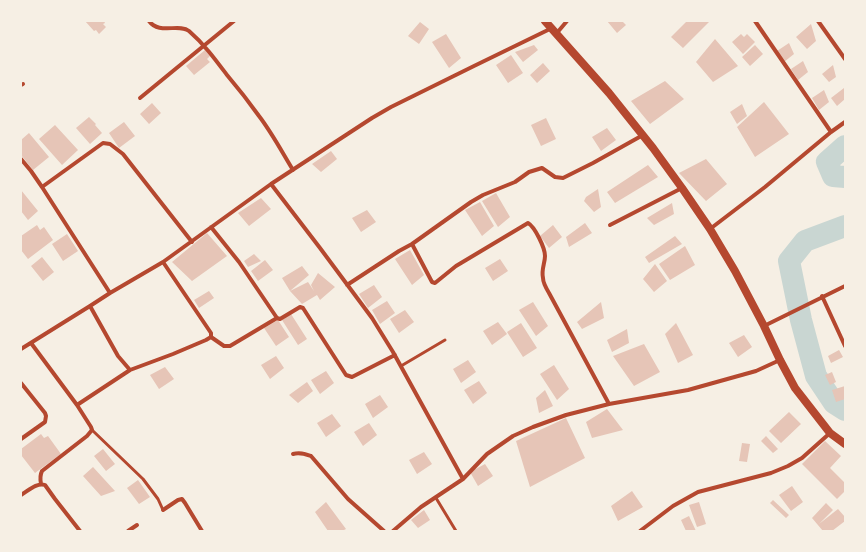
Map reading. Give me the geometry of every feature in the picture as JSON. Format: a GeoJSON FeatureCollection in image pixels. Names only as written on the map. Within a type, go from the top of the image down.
{"type":"FeatureCollection","features":[{"type":"Feature","properties":{"kind":"main road"},"geometry":{"type":"LineString","coordinates":[[545,21],[609,93],[643,135],[682,188],[710,229],[735,271],[795,388],[830,433],[845,444]]}},
{"type":"Feature","properties":{"kind":"street"},"geometry":{"type":"LineString","coordinates":[[149,21],[155,26],[187,30],[204,45],[260,116],[293,170]]}},
{"type":"Feature","properties":{"kind":"street"},"geometry":{"type":"LineString","coordinates":[[140,98],[234,21]]}},
{"type":"Feature","properties":{"kind":"street"},"geometry":{"type":"LineString","coordinates":[[21,349],[110,293],[163,262],[271,184],[372,118],[554,31],[567,21]]}},
{"type":"Feature","properties":{"kind":"street"},"geometry":{"type":"LineString","coordinates":[[755,21],[831,132]]}},
{"type":"Feature","properties":{"kind":"street"},"geometry":{"type":"LineString","coordinates":[[818,21],[845,58]]}},
{"type":"Feature","properties":{"kind":"street"},"geometry":{"type":"LineString","coordinates":[[710,229],[765,187],[845,122]]}},
{"type":"Feature","properties":{"kind":"street"},"geometry":{"type":"LineString","coordinates":[[347,284],[412,244],[483,195],[515,182],[529,172],[542,168],[555,178],[563,178],[593,164],[643,135]]}},
{"type":"Feature","properties":{"kind":"street"},"geometry":{"type":"LineString","coordinates":[[42,187],[103,143],[110,144],[123,154],[192,242]]}},
{"type":"Feature","properties":{"kind":"street"},"geometry":{"type":"LineString","coordinates":[[21,159],[42,187],[110,293]]}},
{"type":"Feature","properties":{"kind":"street"},"geometry":{"type":"LineString","coordinates":[[271,184],[372,318],[401,366],[463,479]]}},
{"type":"Feature","properties":{"kind":"street"},"geometry":{"type":"LineString","coordinates":[[610,225],[682,188]]}},
{"type":"Feature","properties":{"kind":"street"},"geometry":{"type":"LineString","coordinates":[[412,244],[432,282],[435,283],[456,266],[528,223],[531,225],[542,244],[545,254],[542,273],[548,293],[609,404]]}},
{"type":"Feature","properties":{"kind":"street"},"geometry":{"type":"LineString","coordinates":[[211,227],[239,262],[276,318]]}},
{"type":"Feature","properties":{"kind":"street"},"geometry":{"type":"LineString","coordinates":[[163,262],[211,332],[211,337],[224,346],[230,346],[276,318],[280,319],[300,307],[303,308],[346,375],[352,377],[394,355]]}},
{"type":"Feature","properties":{"kind":"street"},"geometry":{"type":"LineString","coordinates":[[764,326],[822,296],[845,286]]}},
{"type":"Feature","properties":{"kind":"street"},"geometry":{"type":"LineString","coordinates":[[822,296],[845,346]]}},
{"type":"Feature","properties":{"kind":"street"},"geometry":{"type":"LineString","coordinates":[[90,306],[118,356],[130,370]]}},
{"type":"Feature","properties":{"kind":"street"},"geometry":{"type":"LineString","coordinates":[[77,405],[130,370],[173,354],[211,337]]}},
{"type":"Feature","properties":{"kind":"street"},"geometry":{"type":"LineString","coordinates":[[31,343],[77,405],[92,430],[87,436],[42,471],[40,479],[41,484]]}},
{"type":"Feature","properties":{"kind":"street"},"geometry":{"type":"LineString","coordinates":[[393,531],[422,507],[463,479],[487,454],[513,436],[533,427],[566,415],[609,404],[688,390],[756,371],[780,360]]}},
{"type":"Feature","properties":{"kind":"street"},"geometry":{"type":"LineString","coordinates":[[21,383],[46,416],[45,422],[21,439]]}},
{"type":"Feature","properties":{"kind":"street"},"geometry":{"type":"LineString","coordinates":[[640,531],[673,506],[698,492],[771,473],[788,466],[802,458],[830,433]]}},
{"type":"Feature","properties":{"kind":"street"},"geometry":{"type":"LineString","coordinates":[[293,454],[298,453],[311,456],[348,499],[384,531]]}},
{"type":"Feature","properties":{"kind":"street"},"geometry":{"type":"LineString","coordinates":[[21,495],[36,486],[41,484],[45,485],[80,531]]}},
{"type":"Feature","properties":{"kind":"street"},"geometry":{"type":"LineString","coordinates":[[163,510],[178,500],[182,500],[202,531]]}},
{"type":"Feature","properties":{"kind":"street"},"geometry":{"type":"LineString","coordinates":[[128,531],[137,525]]}},
{"type":"Feature","properties":{"kind":"lane"},"geometry":{"type":"LineString","coordinates":[[401,366],[444,340]]}},
{"type":"Feature","properties":{"kind":"lane"},"geometry":{"type":"LineString","coordinates":[[92,430],[143,479],[158,499],[163,510]]}},
{"type":"Feature","properties":{"kind":"lane"},"geometry":{"type":"LineString","coordinates":[[436,498],[456,531]]}},
{"type":"Feature","properties":{"kind":"building"},"geometry":{"type":"Polygon","coordinates":[[[85,21],[104,21],[105,23],[103,24],[106,27],[99,34],[96,30],[94,31],[85,21]]]}},
{"type":"Feature","properties":{"kind":"building"},"geometry":{"type":"Polygon","coordinates":[[[607,21],[622,21],[626,25],[617,33],[607,21]]]}},
{"type":"Feature","properties":{"kind":"building"},"geometry":{"type":"Polygon","coordinates":[[[687,21],[710,21],[683,48],[671,37],[687,21]]]}},
{"type":"Feature","properties":{"kind":"building"},"geometry":{"type":"Polygon","coordinates":[[[420,22],[429,29],[419,44],[408,36],[420,22]]]}},
{"type":"Feature","properties":{"kind":"building"},"geometry":{"type":"Polygon","coordinates":[[[811,24],[816,41],[807,49],[796,37],[811,24]]]}},
{"type":"Feature","properties":{"kind":"building"},"geometry":{"type":"Polygon","coordinates":[[[446,34],[461,58],[449,68],[432,42],[446,34]]]}},
{"type":"Feature","properties":{"kind":"building"},"geometry":{"type":"Polygon","coordinates":[[[741,34],[744,37],[747,34],[755,42],[743,54],[732,42],[741,34]]]}},
{"type":"Feature","properties":{"kind":"building"},"geometry":{"type":"Polygon","coordinates":[[[715,39],[738,66],[713,82],[696,62],[715,39]]]}},
{"type":"Feature","properties":{"kind":"building"},"geometry":{"type":"Polygon","coordinates":[[[789,43],[794,54],[784,62],[777,51],[789,43]]]}},
{"type":"Feature","properties":{"kind":"building"},"geometry":{"type":"Polygon","coordinates":[[[534,45],[538,50],[523,62],[515,52],[534,45]]]}},
{"type":"Feature","properties":{"kind":"building"},"geometry":{"type":"Polygon","coordinates":[[[755,45],[763,54],[750,66],[742,57],[755,45]]]}},
{"type":"Feature","properties":{"kind":"building"},"geometry":{"type":"Polygon","coordinates":[[[205,50],[210,56],[207,59],[210,62],[194,75],[186,66],[205,50]]]}},
{"type":"Feature","properties":{"kind":"building"},"geometry":{"type":"Polygon","coordinates":[[[511,55],[523,73],[508,83],[496,65],[511,55]]]}},
{"type":"Feature","properties":{"kind":"building"},"geometry":{"type":"Polygon","coordinates":[[[803,61],[808,72],[798,80],[791,69],[803,61]]]}},
{"type":"Feature","properties":{"kind":"building"},"geometry":{"type":"Polygon","coordinates":[[[543,63],[550,71],[537,83],[530,75],[543,63]]]}},
{"type":"Feature","properties":{"kind":"building"},"geometry":{"type":"Polygon","coordinates":[[[833,65],[836,77],[829,82],[822,74],[833,65]]]}},
{"type":"Feature","properties":{"kind":"building"},"geometry":{"type":"Polygon","coordinates":[[[665,81],[684,99],[650,124],[631,101],[665,81]]]}},
{"type":"Feature","properties":{"kind":"building"},"geometry":{"type":"Polygon","coordinates":[[[844,88],[845,99],[837,106],[831,98],[844,88]]]}},
{"type":"Feature","properties":{"kind":"building"},"geometry":{"type":"Polygon","coordinates":[[[824,90],[829,102],[819,110],[812,98],[824,90]]]}},
{"type":"Feature","properties":{"kind":"building"},"geometry":{"type":"Polygon","coordinates":[[[764,102],[789,134],[755,157],[737,127],[764,102]]]}},
{"type":"Feature","properties":{"kind":"building"},"geometry":{"type":"Polygon","coordinates":[[[152,103],[161,113],[149,124],[140,114],[152,103]]]}},
{"type":"Feature","properties":{"kind":"building"},"geometry":{"type":"Polygon","coordinates":[[[742,104],[747,116],[737,124],[730,112],[742,104]]]}},
{"type":"Feature","properties":{"kind":"building"},"geometry":{"type":"Polygon","coordinates":[[[89,117],[102,133],[90,144],[76,128],[89,117]]]}},
{"type":"Feature","properties":{"kind":"building"},"geometry":{"type":"Polygon","coordinates":[[[546,118],[556,139],[541,146],[531,125],[546,118]]]}},
{"type":"Feature","properties":{"kind":"building"},"geometry":{"type":"Polygon","coordinates":[[[124,122],[135,136],[119,148],[109,133],[124,122]]]}},
{"type":"Feature","properties":{"kind":"building"},"geometry":{"type":"Polygon","coordinates":[[[55,125],[78,150],[62,165],[39,139],[55,125]]]}},
{"type":"Feature","properties":{"kind":"building"},"geometry":{"type":"Polygon","coordinates":[[[607,128],[616,140],[601,151],[592,137],[607,128]]]}},
{"type":"Feature","properties":{"kind":"building"},"geometry":{"type":"Polygon","coordinates":[[[29,133],[49,157],[33,170],[21,155],[21,140],[29,133]]]}},
{"type":"Feature","properties":{"kind":"building"},"geometry":{"type":"Polygon","coordinates":[[[331,151],[337,159],[321,172],[312,164],[331,151]]]}},
{"type":"Feature","properties":{"kind":"building"},"geometry":{"type":"Polygon","coordinates":[[[706,159],[727,184],[706,201],[679,173],[706,159]]]}},
{"type":"Feature","properties":{"kind":"building"},"geometry":{"type":"Polygon","coordinates":[[[648,165],[658,177],[615,203],[607,192],[648,165]]]}},
{"type":"Feature","properties":{"kind":"building"},"geometry":{"type":"Polygon","coordinates":[[[598,189],[601,207],[594,212],[584,201],[586,197],[598,189]]]}},
{"type":"Feature","properties":{"kind":"building"},"geometry":{"type":"Polygon","coordinates":[[[21,190],[38,211],[28,220],[21,211],[21,190]]]}},
{"type":"Feature","properties":{"kind":"building"},"geometry":{"type":"Polygon","coordinates":[[[496,193],[510,217],[498,227],[482,201],[496,193]]]}},
{"type":"Feature","properties":{"kind":"building"},"geometry":{"type":"Polygon","coordinates":[[[261,198],[271,209],[249,226],[238,213],[261,198]]]}},
{"type":"Feature","properties":{"kind":"building"},"geometry":{"type":"Polygon","coordinates":[[[480,202],[494,226],[482,236],[465,210],[480,202]]]}},
{"type":"Feature","properties":{"kind":"building"},"geometry":{"type":"Polygon","coordinates":[[[672,203],[674,214],[654,225],[647,218],[672,203]]]}},
{"type":"Feature","properties":{"kind":"building"},"geometry":{"type":"Polygon","coordinates":[[[367,210],[376,222],[361,232],[352,218],[367,210]]]}},
{"type":"Feature","properties":{"kind":"building"},"geometry":{"type":"Polygon","coordinates":[[[585,223],[592,233],[569,247],[566,237],[585,223]]]}},
{"type":"Feature","properties":{"kind":"building"},"geometry":{"type":"Polygon","coordinates":[[[37,225],[40,230],[44,227],[53,240],[28,259],[21,250],[21,236],[37,225]]]}},
{"type":"Feature","properties":{"kind":"building"},"geometry":{"type":"Polygon","coordinates":[[[553,225],[562,237],[549,248],[540,236],[553,225]]]}},
{"type":"Feature","properties":{"kind":"building"},"geometry":{"type":"Polygon","coordinates":[[[207,233],[227,256],[192,281],[172,262],[207,233]]]}},
{"type":"Feature","properties":{"kind":"building"},"geometry":{"type":"Polygon","coordinates":[[[67,234],[78,251],[63,261],[52,244],[67,234]]]}},
{"type":"Feature","properties":{"kind":"building"},"geometry":{"type":"Polygon","coordinates":[[[675,236],[682,244],[649,263],[645,257],[675,236]]]}},
{"type":"Feature","properties":{"kind":"building"},"geometry":{"type":"Polygon","coordinates":[[[685,246],[695,265],[670,280],[659,264],[685,246]]]}},
{"type":"Feature","properties":{"kind":"building"},"geometry":{"type":"Polygon","coordinates":[[[410,250],[424,275],[412,285],[395,259],[410,250]]]}},
{"type":"Feature","properties":{"kind":"building"},"geometry":{"type":"Polygon","coordinates":[[[254,254],[261,261],[248,267],[244,261],[254,254]]]}},
{"type":"Feature","properties":{"kind":"building"},"geometry":{"type":"Polygon","coordinates":[[[42,257],[54,272],[43,281],[31,266],[42,257]]]}},
{"type":"Feature","properties":{"kind":"building"},"geometry":{"type":"Polygon","coordinates":[[[500,259],[508,271],[493,281],[485,268],[500,259]]]}},
{"type":"Feature","properties":{"kind":"building"},"geometry":{"type":"Polygon","coordinates":[[[265,260],[273,270],[258,281],[251,271],[265,260]]]}},
{"type":"Feature","properties":{"kind":"building"},"geometry":{"type":"Polygon","coordinates":[[[655,264],[667,281],[654,292],[643,279],[655,264]]]}},
{"type":"Feature","properties":{"kind":"building"},"geometry":{"type":"Polygon","coordinates":[[[302,266],[309,275],[290,291],[282,278],[302,266]]]}},
{"type":"Feature","properties":{"kind":"building"},"geometry":{"type":"Polygon","coordinates":[[[318,273],[335,287],[320,300],[317,295],[302,304],[290,291],[308,282],[314,291],[311,285],[318,273]]]}},
{"type":"Feature","properties":{"kind":"building"},"geometry":{"type":"Polygon","coordinates":[[[374,285],[382,297],[368,308],[359,294],[374,285]]]}},
{"type":"Feature","properties":{"kind":"building"},"geometry":{"type":"Polygon","coordinates":[[[209,291],[214,298],[199,308],[194,300],[209,291]]]}},
{"type":"Feature","properties":{"kind":"building"},"geometry":{"type":"Polygon","coordinates":[[[387,301],[395,313],[380,324],[372,310],[387,301]]]}},
{"type":"Feature","properties":{"kind":"building"},"geometry":{"type":"Polygon","coordinates":[[[533,302],[548,326],[536,336],[519,310],[533,302]]]}},
{"type":"Feature","properties":{"kind":"building"},"geometry":{"type":"Polygon","coordinates":[[[601,302],[604,318],[582,329],[577,322],[601,302]]]}},
{"type":"Feature","properties":{"kind":"building"},"geometry":{"type":"Polygon","coordinates":[[[405,310],[414,322],[399,333],[390,319],[405,310]]]}},
{"type":"Feature","properties":{"kind":"building"},"geometry":{"type":"Polygon","coordinates":[[[291,314],[307,339],[298,345],[282,320],[291,314]]]}},
{"type":"Feature","properties":{"kind":"building"},"geometry":{"type":"Polygon","coordinates":[[[278,320],[289,337],[276,346],[264,328],[278,320]]]}},
{"type":"Feature","properties":{"kind":"building"},"geometry":{"type":"Polygon","coordinates":[[[498,322],[507,334],[492,345],[483,331],[498,322]]]}},
{"type":"Feature","properties":{"kind":"building"},"geometry":{"type":"Polygon","coordinates":[[[521,323],[537,348],[523,357],[507,332],[521,323]]]}},
{"type":"Feature","properties":{"kind":"building"},"geometry":{"type":"Polygon","coordinates":[[[676,323],[693,355],[678,363],[665,334],[676,323]]]}},
{"type":"Feature","properties":{"kind":"building"},"geometry":{"type":"Polygon","coordinates":[[[627,329],[629,343],[612,352],[607,340],[627,329]]]}},
{"type":"Feature","properties":{"kind":"building"},"geometry":{"type":"Polygon","coordinates":[[[744,335],[752,347],[738,357],[729,343],[744,335]]]}},
{"type":"Feature","properties":{"kind":"building"},"geometry":{"type":"Polygon","coordinates":[[[644,344],[660,372],[634,386],[613,356],[644,344]]]}},
{"type":"Feature","properties":{"kind":"building"},"geometry":{"type":"Polygon","coordinates":[[[839,350],[843,357],[831,363],[828,356],[839,350]]]}},
{"type":"Feature","properties":{"kind":"building"},"geometry":{"type":"Polygon","coordinates":[[[276,356],[284,368],[270,379],[261,365],[276,356]]]}},
{"type":"Feature","properties":{"kind":"building"},"geometry":{"type":"Polygon","coordinates":[[[468,360],[476,372],[461,383],[453,369],[468,360]]]}},
{"type":"Feature","properties":{"kind":"building"},"geometry":{"type":"Polygon","coordinates":[[[554,365],[569,389],[557,400],[540,374],[554,365]]]}},
{"type":"Feature","properties":{"kind":"building"},"geometry":{"type":"Polygon","coordinates":[[[165,367],[174,379],[159,389],[150,375],[165,367]]]}},
{"type":"Feature","properties":{"kind":"building"},"geometry":{"type":"Polygon","coordinates":[[[326,371],[334,383],[320,394],[311,380],[326,371]]]}},
{"type":"Feature","properties":{"kind":"building"},"geometry":{"type":"Polygon","coordinates":[[[832,372],[836,382],[830,385],[825,375],[832,372]]]}},
{"type":"Feature","properties":{"kind":"building"},"geometry":{"type":"Polygon","coordinates":[[[479,381],[487,393],[473,404],[464,390],[479,381]]]}},
{"type":"Feature","properties":{"kind":"building"},"geometry":{"type":"Polygon","coordinates":[[[307,382],[313,391],[298,403],[289,395],[307,382]]]}},
{"type":"Feature","properties":{"kind":"building"},"geometry":{"type":"Polygon","coordinates":[[[845,386],[845,399],[836,402],[832,390],[845,386]]]}},
{"type":"Feature","properties":{"kind":"building"},"geometry":{"type":"Polygon","coordinates":[[[545,390],[553,406],[539,413],[536,398],[545,390]]]}},
{"type":"Feature","properties":{"kind":"building"},"geometry":{"type":"Polygon","coordinates":[[[380,395],[388,407],[373,418],[365,404],[380,395]]]}},
{"type":"Feature","properties":{"kind":"building"},"geometry":{"type":"Polygon","coordinates":[[[607,409],[623,430],[592,438],[586,422],[607,409]]]}},
{"type":"Feature","properties":{"kind":"building"},"geometry":{"type":"Polygon","coordinates":[[[789,412],[801,424],[781,443],[769,431],[789,412]]]}},
{"type":"Feature","properties":{"kind":"building"},"geometry":{"type":"Polygon","coordinates":[[[332,414],[341,426],[326,437],[317,423],[332,414]]]}},
{"type":"Feature","properties":{"kind":"building"},"geometry":{"type":"Polygon","coordinates":[[[566,418],[585,458],[530,487],[516,441],[566,418]]]}},
{"type":"Feature","properties":{"kind":"building"},"geometry":{"type":"Polygon","coordinates":[[[369,423],[377,435],[363,446],[354,432],[369,423]]]}},
{"type":"Feature","properties":{"kind":"building"},"geometry":{"type":"Polygon","coordinates":[[[41,434],[44,438],[48,436],[61,454],[35,473],[21,455],[21,449],[41,434]]]}},
{"type":"Feature","properties":{"kind":"building"},"geometry":{"type":"Polygon","coordinates":[[[766,436],[778,449],[773,453],[761,441],[766,436]]]}},
{"type":"Feature","properties":{"kind":"building"},"geometry":{"type":"Polygon","coordinates":[[[825,441],[841,456],[830,468],[845,483],[845,491],[837,499],[802,464],[825,441]]]}},
{"type":"Feature","properties":{"kind":"building"},"geometry":{"type":"Polygon","coordinates":[[[742,443],[750,444],[747,462],[739,461],[742,443]]]}},
{"type":"Feature","properties":{"kind":"building"},"geometry":{"type":"Polygon","coordinates":[[[103,449],[115,464],[106,471],[94,456],[103,449]]]}},
{"type":"Feature","properties":{"kind":"building"},"geometry":{"type":"Polygon","coordinates":[[[424,452],[432,464],[417,474],[409,460],[424,452]]]}},
{"type":"Feature","properties":{"kind":"building"},"geometry":{"type":"Polygon","coordinates":[[[485,464],[493,476],[478,486],[470,472],[485,464]]]}},
{"type":"Feature","properties":{"kind":"building"},"geometry":{"type":"Polygon","coordinates":[[[93,467],[115,491],[101,496],[83,476],[93,467]]]}},
{"type":"Feature","properties":{"kind":"building"},"geometry":{"type":"Polygon","coordinates":[[[138,480],[150,497],[139,504],[127,488],[138,480]]]}},
{"type":"Feature","properties":{"kind":"building"},"geometry":{"type":"Polygon","coordinates":[[[792,486],[803,502],[791,511],[779,495],[792,486]]]}},
{"type":"Feature","properties":{"kind":"building"},"geometry":{"type":"Polygon","coordinates":[[[632,491],[643,507],[618,521],[611,506],[632,491]]]}},
{"type":"Feature","properties":{"kind":"building"},"geometry":{"type":"Polygon","coordinates":[[[773,500],[789,515],[786,518],[770,503],[773,500]]]}},
{"type":"Feature","properties":{"kind":"building"},"geometry":{"type":"Polygon","coordinates":[[[326,502],[346,529],[342,531],[328,531],[315,512],[326,502]]]}},
{"type":"Feature","properties":{"kind":"building"},"geometry":{"type":"Polygon","coordinates":[[[699,502],[706,524],[697,527],[689,505],[699,502]]]}},
{"type":"Feature","properties":{"kind":"building"},"geometry":{"type":"Polygon","coordinates":[[[826,503],[833,510],[819,524],[838,509],[845,517],[845,521],[832,531],[823,531],[812,518],[826,503]]]}},
{"type":"Feature","properties":{"kind":"building"},"geometry":{"type":"Polygon","coordinates":[[[424,510],[430,520],[418,528],[411,520],[424,510]]]}},
{"type":"Feature","properties":{"kind":"building"},"geometry":{"type":"Polygon","coordinates":[[[689,516],[696,531],[686,531],[681,520],[689,516]]]}},
{"type":"Feature","properties":{"kind":"waterway"},"geometry":{"type":"LineString","coordinates":[[845,146],[827,162],[833,176],[845,177]]}},
{"type":"Feature","properties":{"kind":"waterway"},"geometry":{"type":"LineString","coordinates":[[845,226],[805,241],[789,261],[801,320],[816,376],[834,403],[845,410]]}}]}
